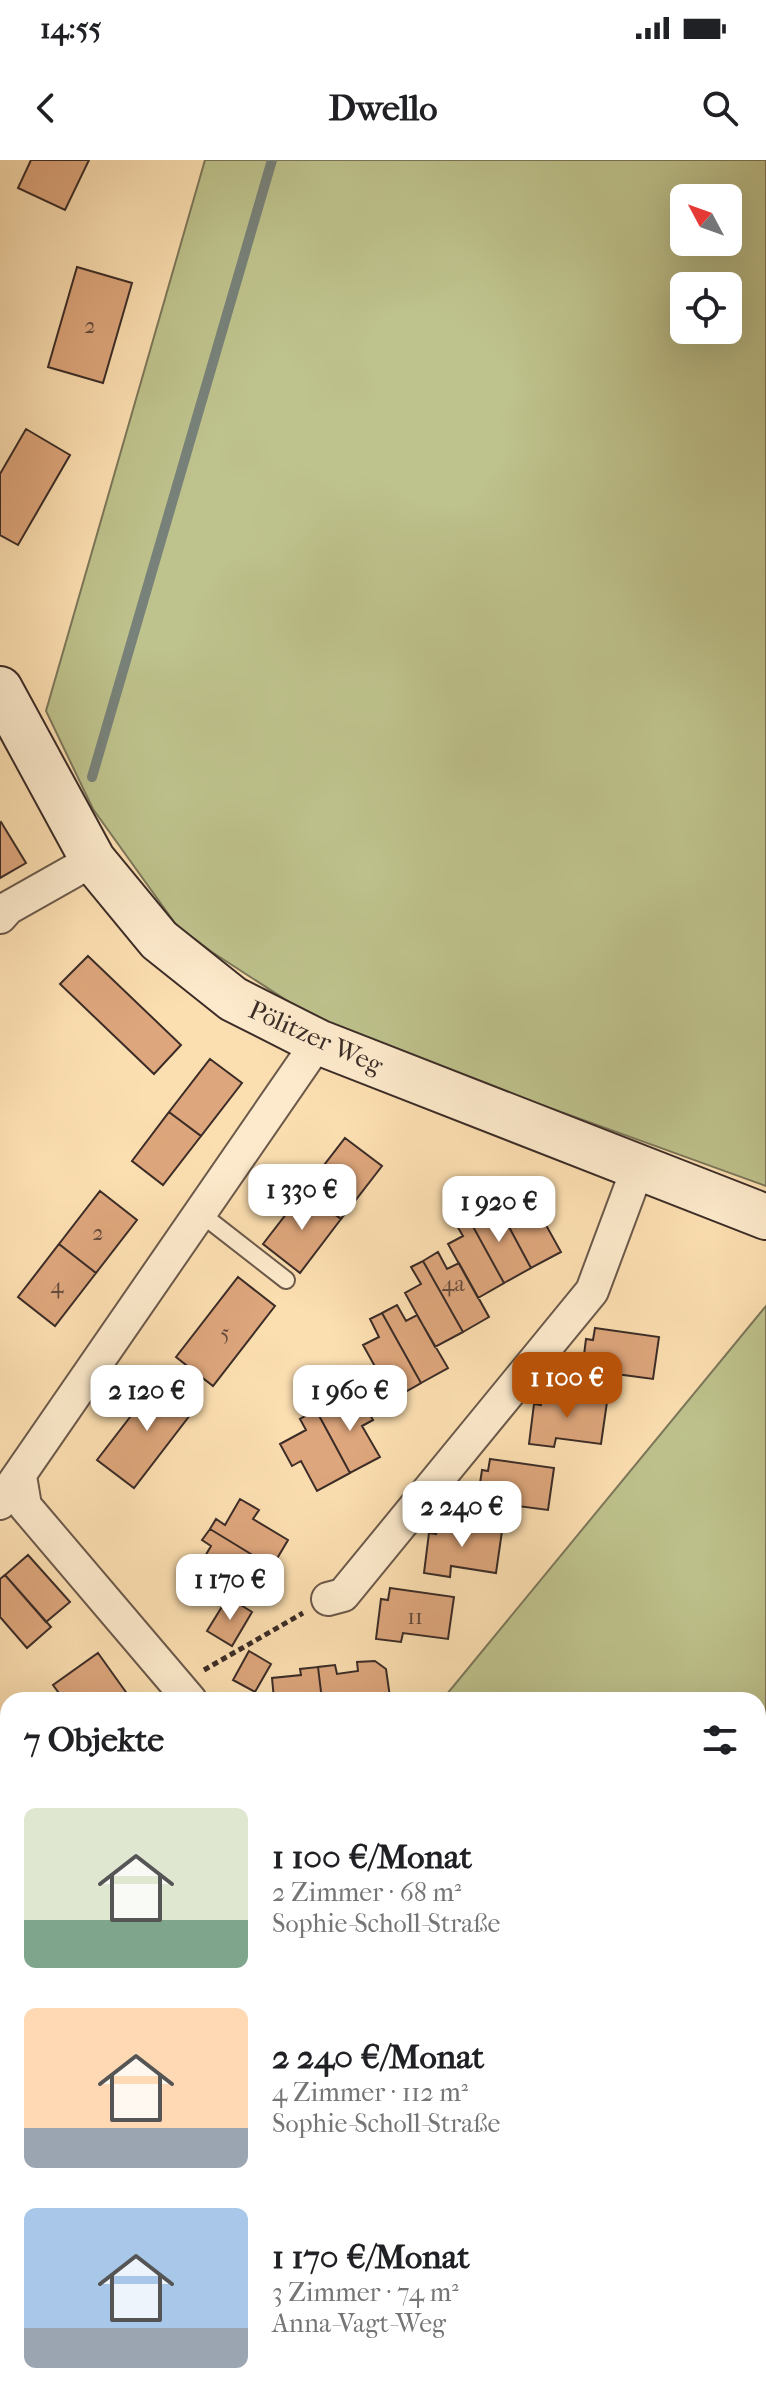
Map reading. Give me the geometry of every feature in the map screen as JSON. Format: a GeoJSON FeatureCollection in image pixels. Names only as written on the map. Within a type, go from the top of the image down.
{"type":"FeatureCollection","features":[{"type":"Feature","properties":{"kind":"main road","name":"Pölitzer Weg"},"geometry":{"type":"LineString","coordinates":[[0,689],[93,860],[159,940],[233,999],[318,1042],[766,1217]]}},
{"type":"Feature","properties":{"kind":"street"},"geometry":{"type":"LineString","coordinates":[[0,917],[8,908],[93,860]]}},
{"type":"Feature","properties":{"kind":"street"},"geometry":{"type":"LineString","coordinates":[[0,1503],[318,1042]]}},
{"type":"Feature","properties":{"kind":"street"},"geometry":{"type":"LineString","coordinates":[[328,1599],[343,1595],[592,1291],[639,1165]]}},
{"type":"Feature","properties":{"kind":"street"},"geometry":{"type":"LineString","coordinates":[[20,1476],[25,1506],[183,1692]]}},
{"type":"Feature","properties":{"kind":"lane"},"geometry":{"type":"LineString","coordinates":[[200,1213],[286,1280]]}},
{"type":"Feature","properties":{"kind":"path"},"geometry":{"type":"LineString","coordinates":[[186,1692],[328,1599]]}},
{"type":"Feature","properties":{"kind":"green space"},"geometry":{"type":"Polygon","coordinates":[[[205,160],[766,160],[766,1186],[329,1028],[177,926],[93,809],[46,711],[205,160]]]}},
{"type":"Feature","properties":{"kind":"green space"},"geometry":{"type":"Polygon","coordinates":[[[766,1306],[766,1692],[449,1692],[766,1306]]]}},
{"type":"Feature","properties":{"kind":"building"},"geometry":{"type":"Polygon","coordinates":[[[31,160],[89,160],[65,210],[18,188],[31,160]]]}},
{"type":"Feature","properties":{"kind":"building"},"geometry":{"type":"Polygon","coordinates":[[[77,267],[132,283],[103,383],[48,367],[77,267]]]}},
{"type":"Feature","properties":{"kind":"building"},"geometry":{"type":"Polygon","coordinates":[[[26,429],[70,455],[18,545],[0,535],[0,474],[26,429]]]}},
{"type":"Feature","properties":{"kind":"building"},"geometry":{"type":"Polygon","coordinates":[[[0,823],[26,863],[0,878],[0,823]]]}},
{"type":"Feature","properties":{"kind":"building"},"geometry":{"type":"Polygon","coordinates":[[[88,956],[181,1045],[154,1074],[60,984],[88,956]]]}},
{"type":"Feature","properties":{"kind":"building"},"geometry":{"type":"Polygon","coordinates":[[[210,1059],[242,1083],[201,1136],[169,1112],[210,1059]]]}},
{"type":"Feature","properties":{"kind":"building"},"geometry":{"type":"Polygon","coordinates":[[[169,1112],[201,1136],[163,1185],[132,1161],[169,1112]]]}},
{"type":"Feature","properties":{"kind":"building"},"geometry":{"type":"Polygon","coordinates":[[[345,1138],[382,1166],[341,1219],[304,1191],[345,1138]]]}},
{"type":"Feature","properties":{"kind":"building"},"geometry":{"type":"Polygon","coordinates":[[[507,1189],[517,1206],[531,1198],[561,1252],[531,1268],[493,1197],[507,1189]]]}},
{"type":"Feature","properties":{"kind":"building"},"geometry":{"type":"Polygon","coordinates":[[[100,1191],[137,1220],[96,1273],[59,1244],[100,1191]]]}},
{"type":"Feature","properties":{"kind":"building"},"geometry":{"type":"Polygon","coordinates":[[[304,1191],[341,1219],[300,1273],[263,1244],[304,1191]]]}},
{"type":"Feature","properties":{"kind":"building"},"geometry":{"type":"Polygon","coordinates":[[[478,1205],[487,1222],[502,1214],[531,1268],[504,1283],[465,1212],[478,1205]]]}},
{"type":"Feature","properties":{"kind":"building"},"geometry":{"type":"Polygon","coordinates":[[[465,1212],[504,1283],[478,1298],[448,1244],[463,1236],[453,1219],[465,1212]]]}},
{"type":"Feature","properties":{"kind":"building"},"geometry":{"type":"Polygon","coordinates":[[[59,1244],[96,1273],[55,1326],[18,1297],[59,1244]]]}},
{"type":"Feature","properties":{"kind":"building"},"geometry":{"type":"Polygon","coordinates":[[[438,1252],[447,1269],[459,1263],[489,1317],[463,1332],[423,1261],[438,1252]]]}},
{"type":"Feature","properties":{"kind":"building"},"geometry":{"type":"Polygon","coordinates":[[[423,1261],[463,1332],[435,1347],[405,1293],[421,1284],[411,1267],[423,1261]]]}},
{"type":"Feature","properties":{"kind":"building"},"geometry":{"type":"Polygon","coordinates":[[[238,1277],[275,1306],[213,1386],[176,1357],[238,1277]]]}},
{"type":"Feature","properties":{"kind":"building"},"geometry":{"type":"Polygon","coordinates":[[[397,1305],[406,1321],[417,1315],[448,1368],[421,1383],[382,1313],[397,1305]]]}},
{"type":"Feature","properties":{"kind":"building"},"geometry":{"type":"Polygon","coordinates":[[[382,1313],[421,1383],[393,1399],[363,1345],[379,1337],[370,1319],[382,1313]]]}},
{"type":"Feature","properties":{"kind":"building"},"geometry":{"type":"Polygon","coordinates":[[[595,1328],[659,1337],[653,1379],[608,1373],[607,1382],[581,1379],[586,1339],[593,1340],[595,1328]]]}},
{"type":"Feature","properties":{"kind":"building"},"geometry":{"type":"Polygon","coordinates":[[[161,1377],[197,1406],[134,1488],[97,1460],[161,1377]]]}},
{"type":"Feature","properties":{"kind":"building"},"geometry":{"type":"Polygon","coordinates":[[[542,1393],[607,1402],[601,1444],[556,1438],[554,1447],[529,1444],[534,1404],[541,1405],[542,1393]]]}},
{"type":"Feature","properties":{"kind":"building"},"geometry":{"type":"Polygon","coordinates":[[[361,1398],[373,1420],[362,1426],[380,1457],[350,1473],[316,1410],[331,1401],[337,1412],[361,1398]]]}},
{"type":"Feature","properties":{"kind":"building"},"geometry":{"type":"Polygon","coordinates":[[[316,1410],[350,1473],[317,1491],[301,1461],[292,1466],[280,1444],[306,1430],[300,1419],[316,1410]]]}},
{"type":"Feature","properties":{"kind":"building"},"geometry":{"type":"Polygon","coordinates":[[[490,1459],[554,1468],[548,1510],[503,1504],[502,1513],[476,1510],[482,1470],[488,1471],[490,1459]]]}},
{"type":"Feature","properties":{"kind":"building"},"geometry":{"type":"Polygon","coordinates":[[[240,1499],[259,1510],[253,1519],[288,1540],[272,1567],[210,1529],[216,1519],[225,1525],[240,1499]]]}},
{"type":"Feature","properties":{"kind":"building"},"geometry":{"type":"Polygon","coordinates":[[[438,1522],[502,1531],[496,1573],[451,1566],[450,1577],[424,1573],[429,1533],[436,1534],[438,1522]]]}},
{"type":"Feature","properties":{"kind":"building"},"geometry":{"type":"Polygon","coordinates":[[[210,1529],[272,1567],[255,1595],[219,1573],[214,1580],[197,1570],[211,1546],[202,1540],[210,1529]]]}},
{"type":"Feature","properties":{"kind":"building"},"geometry":{"type":"Polygon","coordinates":[[[28,1555],[70,1602],[46,1622],[5,1575],[28,1555]]]}},
{"type":"Feature","properties":{"kind":"building"},"geometry":{"type":"Polygon","coordinates":[[[5,1575],[51,1627],[27,1648],[0,1617],[0,1579],[5,1575]]]}},
{"type":"Feature","properties":{"kind":"building"},"geometry":{"type":"Polygon","coordinates":[[[390,1588],[454,1597],[448,1639],[403,1633],[401,1642],[376,1639],[381,1599],[388,1600],[390,1588]]]}},
{"type":"Feature","properties":{"kind":"building"},"geometry":{"type":"Polygon","coordinates":[[[228,1597],[252,1612],[232,1646],[207,1631],[228,1597]]]}},
{"type":"Feature","properties":{"kind":"building"},"geometry":{"type":"Polygon","coordinates":[[[249,1651],[271,1664],[255,1692],[233,1680],[249,1651]]]}},
{"type":"Feature","properties":{"kind":"building"},"geometry":{"type":"Polygon","coordinates":[[[98,1653],[126,1692],[58,1692],[53,1685],[98,1653]]]}},
{"type":"Feature","properties":{"kind":"building"},"geometry":{"type":"Polygon","coordinates":[[[375,1661],[386,1669],[389,1692],[321,1692],[318,1667],[335,1665],[337,1674],[358,1671],[357,1662],[375,1661]]]}},
{"type":"Feature","properties":{"kind":"building"},"geometry":{"type":"Polygon","coordinates":[[[318,1667],[321,1692],[273,1692],[272,1678],[301,1675],[300,1669],[318,1667]]]}},
{"type":"Feature","properties":{"kind":"waterway"},"geometry":{"type":"LineString","coordinates":[[92,777],[272,160]]}}]}
